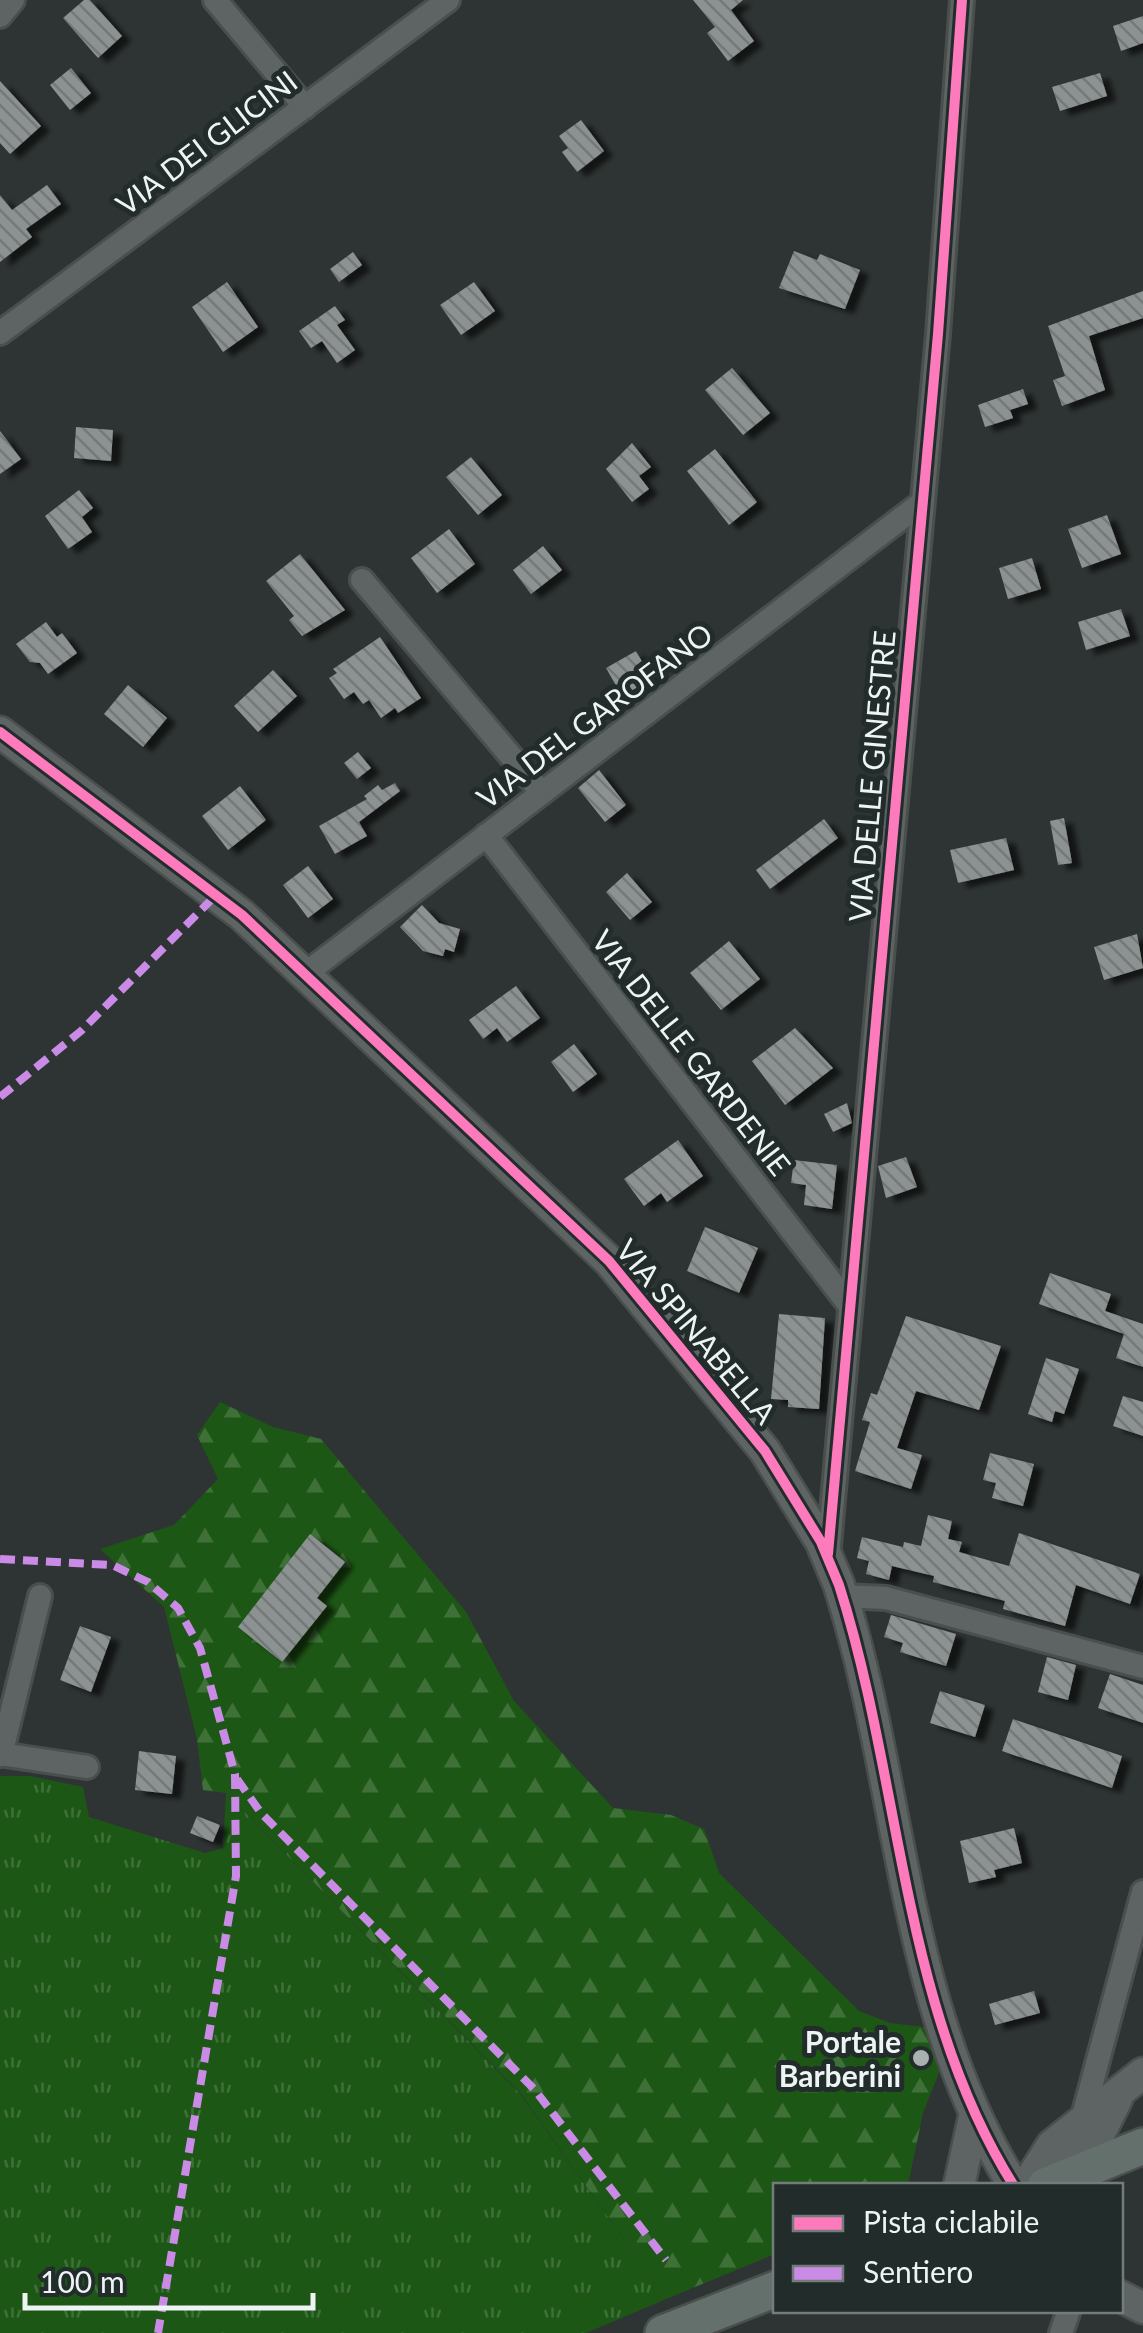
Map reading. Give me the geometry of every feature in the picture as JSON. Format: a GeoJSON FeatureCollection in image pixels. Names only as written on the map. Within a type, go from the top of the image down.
{"type":"FeatureCollection","features":[{"type":"Feature","properties":{"kind":"main road"},"geometry":{"type":"LineString","coordinates":[[1046,2183],[1143,2146]]}},
{"type":"Feature","properties":{"kind":"main road"},"geometry":{"type":"LineString","coordinates":[[662,2333],[773,2290]]}},
{"type":"Feature","properties":{"kind":"main road"},"geometry":{"type":"LineString","coordinates":[[726,2333],[775,2313]]}},
{"type":"Feature","properties":{"kind":"street"},"geometry":{"type":"LineString","coordinates":[[0,16],[13,0]]}},
{"type":"Feature","properties":{"kind":"street"},"geometry":{"type":"LineString","coordinates":[[215,0],[305,107]]}},
{"type":"Feature","properties":{"kind":"street","name":"VIA DEI GLICINI"},"geometry":{"type":"LineString","coordinates":[[0,333],[448,0]]}},
{"type":"Feature","properties":{"kind":"street","name":"VIA DELLE GINESTRE"},"geometry":{"type":"LineString","coordinates":[[828,1556],[962,0]]}},
{"type":"Feature","properties":{"kind":"street","name":"VIA DEL GAROFANO"},"geometry":{"type":"LineString","coordinates":[[305,974],[920,504]]}},
{"type":"Feature","properties":{"kind":"street"},"geometry":{"type":"LineString","coordinates":[[362,580],[542,792]]}},
{"type":"Feature","properties":{"kind":"street","name":"VIA SPINABELLA"},"geometry":{"type":"LineString","coordinates":[[0,732],[229,904],[305,974],[624,1277],[764,1451],[828,1556],[842,1596],[874,1720],[922,1950],[974,2118],[1012,2183]]}},
{"type":"Feature","properties":{"kind":"street","name":"VIA DELLE GARDENIE"},"geometry":{"type":"LineString","coordinates":[[486,835],[850,1306]]}},
{"type":"Feature","properties":{"kind":"street"},"geometry":{"type":"LineString","coordinates":[[40,1596],[0,1754],[88,1767]]}},
{"type":"Feature","properties":{"kind":"street"},"geometry":{"type":"LineString","coordinates":[[842,1596],[876,1597],[957,1615],[1143,1667]]}},
{"type":"Feature","properties":{"kind":"street"},"geometry":{"type":"LineString","coordinates":[[1082,2120],[1143,1892]]}},
{"type":"Feature","properties":{"kind":"street"},"geometry":{"type":"LineString","coordinates":[[1043,2183],[1048,2149],[1143,2072]]}},
{"type":"Feature","properties":{"kind":"street"},"geometry":{"type":"LineString","coordinates":[[1044,2183],[1101,2131],[1119,2094]]}},
{"type":"Feature","properties":{"kind":"street","name":"VIA SPINABELLA"},"geometry":{"type":"LineString","coordinates":[[960,2183],[974,2118]]}},
{"type":"Feature","properties":{"kind":"green space"},"geometry":{"type":"Polygon","coordinates":[[[220,1402],[273,1427],[321,1439],[466,1612],[514,1701],[613,1808],[671,1815],[704,1829],[719,1873],[859,2011],[890,2023],[932,2028],[944,2060],[923,2113],[908,2183],[773,2183],[773,2255],[666,2299],[521,2094],[226,1793],[203,1790],[197,1739],[164,1607],[100,1549],[174,1525],[218,1479],[197,1435],[220,1402]]]}},
{"type":"Feature","properties":{"kind":"green space"},"geometry":{"type":"Polygon","coordinates":[[[0,1776],[30,1776],[83,1787],[89,1817],[205,1853],[223,1848],[226,1793],[521,2095],[666,2299],[586,2333],[0,2333],[0,1776]]]}},
{"type":"Feature","properties":{"kind":"building"},"geometry":{"type":"Polygon","coordinates":[[[84,0],[90,0],[122,36],[98,58],[63,18],[84,0]]]}},
{"type":"Feature","properties":{"kind":"building"},"geometry":{"type":"Polygon","coordinates":[[[693,0],[743,0],[731,10],[754,41],[728,61],[707,33],[715,27],[693,0]]]}},
{"type":"Feature","properties":{"kind":"building"},"geometry":{"type":"Polygon","coordinates":[[[1143,16],[1143,43],[1121,51],[1113,26],[1143,16]]]}},
{"type":"Feature","properties":{"kind":"building"},"geometry":{"type":"Polygon","coordinates":[[[71,68],[91,93],[70,110],[50,85],[71,68]]]}},
{"type":"Feature","properties":{"kind":"building"},"geometry":{"type":"Polygon","coordinates":[[[1100,73],[1107,96],[1060,111],[1052,87],[1100,73]]]}},
{"type":"Feature","properties":{"kind":"building"},"geometry":{"type":"Polygon","coordinates":[[[0,81],[41,126],[10,154],[0,143],[0,81]]]}},
{"type":"Feature","properties":{"kind":"building"},"geometry":{"type":"Polygon","coordinates":[[[581,120],[604,151],[577,172],[562,152],[568,148],[559,136],[581,120]]]}},
{"type":"Feature","properties":{"kind":"building"},"geometry":{"type":"Polygon","coordinates":[[[47,185],[61,204],[26,229],[32,237],[0,262],[0,195],[12,210],[47,185]]]}},
{"type":"Feature","properties":{"kind":"building"},"geometry":{"type":"Polygon","coordinates":[[[794,251],[817,260],[820,254],[860,270],[845,309],[779,288],[794,251]]]}},
{"type":"Feature","properties":{"kind":"building"},"geometry":{"type":"Polygon","coordinates":[[[353,252],[362,265],[339,282],[330,269],[353,252]]]}},
{"type":"Feature","properties":{"kind":"building"},"geometry":{"type":"Polygon","coordinates":[[[227,282],[258,327],[223,352],[192,307],[227,282]]]}},
{"type":"Feature","properties":{"kind":"building"},"geometry":{"type":"Polygon","coordinates":[[[474,282],[495,311],[461,335],[440,305],[474,282]]]}},
{"type":"Feature","properties":{"kind":"building"},"geometry":{"type":"Polygon","coordinates":[[[1143,291],[1143,318],[1089,336],[1105,390],[1062,406],[1053,380],[1065,376],[1048,326],[1143,291]]]}},
{"type":"Feature","properties":{"kind":"building"},"geometry":{"type":"Polygon","coordinates":[[[335,306],[345,320],[337,325],[355,350],[337,363],[322,341],[311,348],[299,331],[335,306]]]}},
{"type":"Feature","properties":{"kind":"building"},"geometry":{"type":"Polygon","coordinates":[[[732,368],[770,413],[743,435],[705,390],[732,368]]]}},
{"type":"Feature","properties":{"kind":"building"},"geometry":{"type":"Polygon","coordinates":[[[1023,389],[1028,404],[1010,410],[1013,418],[985,427],[978,405],[1023,389]]]}},
{"type":"Feature","properties":{"kind":"building"},"geometry":{"type":"Polygon","coordinates":[[[76,427],[113,430],[111,461],[74,458],[76,427]]]}},
{"type":"Feature","properties":{"kind":"building"},"geometry":{"type":"Polygon","coordinates":[[[0,431],[21,459],[0,474],[0,431]]]}},
{"type":"Feature","properties":{"kind":"building"},"geometry":{"type":"Polygon","coordinates":[[[632,443],[651,467],[639,476],[649,489],[632,502],[606,469],[632,443]]]}},
{"type":"Feature","properties":{"kind":"building"},"geometry":{"type":"Polygon","coordinates":[[[715,449],[757,502],[729,525],[687,471],[715,449]]]}},
{"type":"Feature","properties":{"kind":"building"},"geometry":{"type":"Polygon","coordinates":[[[471,457],[502,495],[478,515],[446,477],[471,457]]]}},
{"type":"Feature","properties":{"kind":"building"},"geometry":{"type":"Polygon","coordinates":[[[79,490],[93,508],[82,517],[92,532],[68,549],[45,516],[79,490]]]}},
{"type":"Feature","properties":{"kind":"building"},"geometry":{"type":"Polygon","coordinates":[[[1107,515],[1121,554],[1082,568],[1068,529],[1107,515]]]}},
{"type":"Feature","properties":{"kind":"building"},"geometry":{"type":"Polygon","coordinates":[[[449,529],[475,564],[437,593],[411,558],[449,529]]]}},
{"type":"Feature","properties":{"kind":"building"},"geometry":{"type":"Polygon","coordinates":[[[543,546],[562,570],[531,594],[513,570],[543,546]]]}},
{"type":"Feature","properties":{"kind":"building"},"geometry":{"type":"Polygon","coordinates":[[[300,554],[345,610],[302,636],[289,620],[294,616],[266,581],[300,554]]]}},
{"type":"Feature","properties":{"kind":"building"},"geometry":{"type":"Polygon","coordinates":[[[1032,558],[1041,589],[1008,599],[999,568],[1032,558]]]}},
{"type":"Feature","properties":{"kind":"building"},"geometry":{"type":"Polygon","coordinates":[[[1121,609],[1130,636],[1086,650],[1078,622],[1121,609]]]}},
{"type":"Feature","properties":{"kind":"building"},"geometry":{"type":"Polygon","coordinates":[[[46,622],[57,637],[62,633],[77,653],[48,674],[40,663],[30,662],[16,644],[46,622]]]}},
{"type":"Feature","properties":{"kind":"building"},"geometry":{"type":"Polygon","coordinates":[[[380,637],[421,698],[398,713],[395,708],[381,718],[369,700],[363,704],[354,692],[344,699],[329,678],[337,673],[333,669],[380,637]]]}},
{"type":"Feature","properties":{"kind":"building"},"geometry":{"type":"Polygon","coordinates":[[[636,651],[652,679],[622,696],[606,668],[636,651]]]}},
{"type":"Feature","properties":{"kind":"building"},"geometry":{"type":"Polygon","coordinates":[[[273,670],[297,696],[258,732],[234,706],[273,670]]]}},
{"type":"Feature","properties":{"kind":"building"},"geometry":{"type":"Polygon","coordinates":[[[128,685],[167,718],[143,747],[104,714],[128,685]]]}},
{"type":"Feature","properties":{"kind":"building"},"geometry":{"type":"Polygon","coordinates":[[[358,752],[371,768],[357,779],[344,763],[358,752]]]}},
{"type":"Feature","properties":{"kind":"building"},"geometry":{"type":"Polygon","coordinates":[[[599,770],[626,805],[605,822],[578,788],[599,770]]]}},
{"type":"Feature","properties":{"kind":"building"},"geometry":{"type":"Polygon","coordinates":[[[395,783],[400,791],[359,822],[367,836],[335,854],[319,826],[367,799],[364,796],[378,785],[382,790],[395,783]]]}},
{"type":"Feature","properties":{"kind":"building"},"geometry":{"type":"Polygon","coordinates":[[[240,786],[266,820],[228,850],[202,816],[240,786]]]}},
{"type":"Feature","properties":{"kind":"building"},"geometry":{"type":"Polygon","coordinates":[[[1064,818],[1072,863],[1058,865],[1050,821],[1064,818]]]}},
{"type":"Feature","properties":{"kind":"building"},"geometry":{"type":"Polygon","coordinates":[[[824,819],[838,838],[770,889],[756,870],[824,819]]]}},
{"type":"Feature","properties":{"kind":"building"},"geometry":{"type":"Polygon","coordinates":[[[1006,838],[1014,870],[958,883],[950,850],[1006,838]]]}},
{"type":"Feature","properties":{"kind":"building"},"geometry":{"type":"Polygon","coordinates":[[[308,866],[333,899],[308,918],[283,885],[308,866]]]}},
{"type":"Feature","properties":{"kind":"building"},"geometry":{"type":"Polygon","coordinates":[[[627,873],[652,902],[630,920],[606,892],[627,873]]]}},
{"type":"Feature","properties":{"kind":"building"},"geometry":{"type":"Polygon","coordinates":[[[422,905],[439,923],[460,929],[454,952],[445,949],[443,956],[423,951],[400,927],[422,905]]]}},
{"type":"Feature","properties":{"kind":"building"},"geometry":{"type":"Polygon","coordinates":[[[1137,934],[1143,968],[1104,980],[1094,947],[1137,934]]]}},
{"type":"Feature","properties":{"kind":"building"},"geometry":{"type":"Polygon","coordinates":[[[729,941],[760,979],[721,1010],[690,973],[729,941]]]}},
{"type":"Feature","properties":{"kind":"building"},"geometry":{"type":"Polygon","coordinates":[[[516,986],[540,1018],[507,1042],[497,1028],[483,1039],[469,1020],[516,986]]]}},
{"type":"Feature","properties":{"kind":"building"},"geometry":{"type":"Polygon","coordinates":[[[795,1028],[833,1068],[785,1105],[752,1061],[795,1028]]]}},
{"type":"Feature","properties":{"kind":"building"},"geometry":{"type":"Polygon","coordinates":[[[574,1044],[597,1074],[573,1092],[551,1062],[574,1044]]]}},
{"type":"Feature","properties":{"kind":"building"},"geometry":{"type":"Polygon","coordinates":[[[847,1103],[852,1123],[833,1132],[824,1114],[847,1103]]]}},
{"type":"Feature","properties":{"kind":"building"},"geometry":{"type":"Polygon","coordinates":[[[678,1140],[703,1176],[667,1202],[661,1193],[644,1206],[624,1179],[678,1140]]]}},
{"type":"Feature","properties":{"kind":"building"},"geometry":{"type":"Polygon","coordinates":[[[906,1157],[917,1187],[886,1198],[878,1166],[906,1157]]]}},
{"type":"Feature","properties":{"kind":"building"},"geometry":{"type":"Polygon","coordinates":[[[794,1160],[837,1165],[832,1209],[804,1205],[806,1185],[791,1183],[794,1160]]]}},
{"type":"Feature","properties":{"kind":"building"},"geometry":{"type":"Polygon","coordinates":[[[705,1227],[758,1248],[739,1293],[687,1271],[705,1227]]]}},
{"type":"Feature","properties":{"kind":"building"},"geometry":{"type":"Polygon","coordinates":[[[1050,1273],[1111,1294],[1105,1311],[1143,1324],[1143,1367],[1116,1358],[1124,1334],[1039,1304],[1050,1273]]]}},
{"type":"Feature","properties":{"kind":"building"},"geometry":{"type":"Polygon","coordinates":[[[779,1314],[825,1318],[819,1409],[788,1407],[788,1400],[771,1399],[779,1314]]]}},
{"type":"Feature","properties":{"kind":"building"},"geometry":{"type":"Polygon","coordinates":[[[906,1316],[1001,1346],[979,1410],[916,1391],[897,1448],[922,1455],[911,1489],[855,1471],[870,1422],[862,1420],[871,1393],[877,1395],[906,1316]]]}},
{"type":"Feature","properties":{"kind":"building"},"geometry":{"type":"Polygon","coordinates":[[[1046,1358],[1079,1369],[1064,1414],[1055,1411],[1052,1422],[1028,1414],[1046,1358]]]}},
{"type":"Feature","properties":{"kind":"building"},"geometry":{"type":"Polygon","coordinates":[[[1123,1396],[1143,1402],[1143,1436],[1113,1426],[1123,1396]]]}},
{"type":"Feature","properties":{"kind":"building"},"geometry":{"type":"Polygon","coordinates":[[[990,1453],[1034,1464],[1023,1506],[992,1498],[996,1483],[983,1480],[990,1453]]]}},
{"type":"Feature","properties":{"kind":"building"},"geometry":{"type":"Polygon","coordinates":[[[928,1515],[952,1521],[948,1539],[962,1542],[959,1552],[1009,1566],[1019,1533],[1140,1574],[1130,1604],[1076,1585],[1065,1626],[1003,1609],[1005,1601],[933,1582],[934,1576],[892,1566],[889,1580],[866,1574],[869,1561],[857,1558],[862,1537],[903,1547],[904,1542],[921,1546],[928,1515]]]}},
{"type":"Feature","properties":{"kind":"building"},"geometry":{"type":"Polygon","coordinates":[[[310,1534],[345,1562],[317,1598],[327,1606],[282,1662],[238,1627],[310,1534]]]}},
{"type":"Feature","properties":{"kind":"building"},"geometry":{"type":"Polygon","coordinates":[[[891,1615],[956,1634],[946,1666],[900,1652],[903,1643],[884,1637],[891,1615]]]}},
{"type":"Feature","properties":{"kind":"building"},"geometry":{"type":"Polygon","coordinates":[[[80,1626],[111,1637],[91,1692],[60,1680],[80,1626]]]}},
{"type":"Feature","properties":{"kind":"building"},"geometry":{"type":"Polygon","coordinates":[[[1047,1657],[1076,1665],[1068,1700],[1038,1692],[1047,1657]]]}},
{"type":"Feature","properties":{"kind":"building"},"geometry":{"type":"Polygon","coordinates":[[[1110,1674],[1143,1685],[1143,1723],[1098,1708],[1110,1674]]]}},
{"type":"Feature","properties":{"kind":"building"},"geometry":{"type":"Polygon","coordinates":[[[940,1691],[985,1705],[975,1737],[930,1723],[940,1691]]]}},
{"type":"Feature","properties":{"kind":"building"},"geometry":{"type":"Polygon","coordinates":[[[1013,1719],[1122,1756],[1112,1788],[1002,1751],[1013,1719]]]}},
{"type":"Feature","properties":{"kind":"building"},"geometry":{"type":"Polygon","coordinates":[[[139,1751],[176,1756],[172,1794],[135,1790],[139,1751]]]}},
{"type":"Feature","properties":{"kind":"building"},"geometry":{"type":"Polygon","coordinates":[[[197,1816],[220,1825],[213,1842],[190,1833],[197,1816]]]}},
{"type":"Feature","properties":{"kind":"building"},"geometry":{"type":"Polygon","coordinates":[[[1014,1828],[1022,1863],[994,1870],[996,1877],[969,1883],[960,1841],[1014,1828]]]}},
{"type":"Feature","properties":{"kind":"building"},"geometry":{"type":"Polygon","coordinates":[[[1034,1991],[1040,2013],[995,2025],[989,2004],[1034,1991]]]}},
{"type":"Feature","properties":{"kind":"marked path"},"geometry":{"type":"LineString","coordinates":[[0,1097],[81,1031],[217,894]]}},
{"type":"Feature","properties":{"kind":"marked path"},"geometry":{"type":"LineString","coordinates":[[0,1559],[112,1565],[148,1582],[178,1608],[200,1648],[235,1774],[236,1876],[158,2333]]}},
{"type":"Feature","properties":{"kind":"marked path"},"geometry":{"type":"LineString","coordinates":[[237,1779],[261,1813],[534,2089],[666,2260]]}},
{"type":"Feature","properties":{"kind":"cycle path"},"geometry":{"type":"LineString","coordinates":[[828,1554],[938,334],[962,0]]}},
{"type":"Feature","properties":{"kind":"cycle path"},"geometry":{"type":"LineString","coordinates":[[0,732],[242,915],[609,1261],[765,1451],[821,1542],[839,1585],[860,1660],[926,1969],[948,2044],[977,2117],[1012,2183]]}},
{"type":"Feature","properties":{"kind":"place","name":"Portale Barberini"},"geometry":{"type":"Point","coordinates":[921,2058]}}]}
